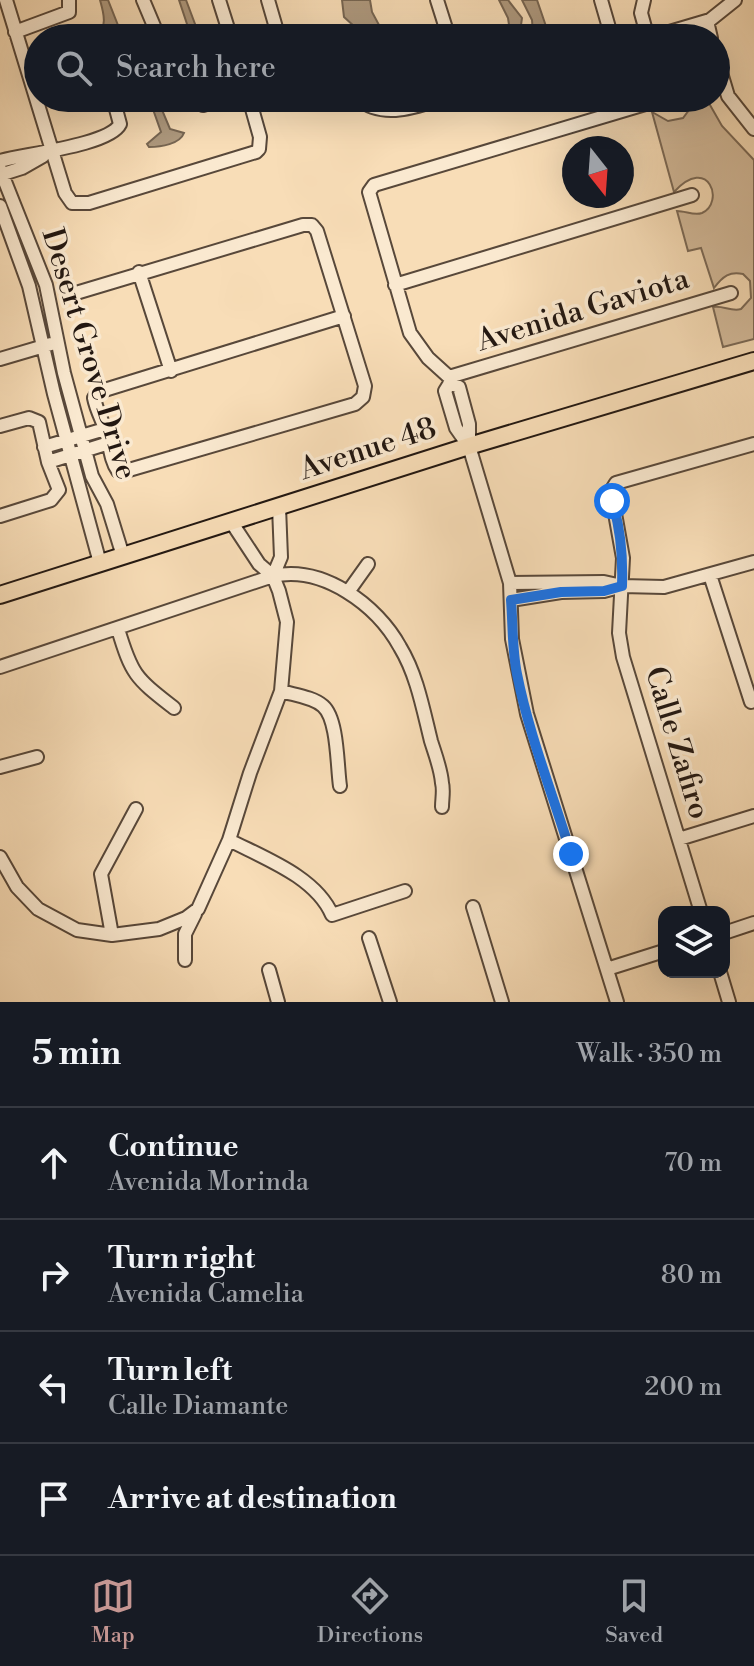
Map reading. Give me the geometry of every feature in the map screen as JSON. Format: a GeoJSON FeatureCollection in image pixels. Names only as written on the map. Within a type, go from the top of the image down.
{"type":"FeatureCollection","features":[{"type":"Feature","properties":{"kind":"main road","name":"Avenue 48"},"geometry":{"type":"LineString","coordinates":[[0,595],[469,446],[754,361]]}},
{"type":"Feature","properties":{"kind":"street"},"geometry":{"type":"LineString","coordinates":[[6,0],[24,58]]}},
{"type":"Feature","properties":{"kind":"street"},"geometry":{"type":"LineString","coordinates":[[37,24],[69,12],[69,0]]}},
{"type":"Feature","properties":{"kind":"street"},"geometry":{"type":"LineString","coordinates":[[143,0],[153,24]]}},
{"type":"Feature","properties":{"kind":"street"},"geometry":{"type":"LineString","coordinates":[[219,0],[227,24]]}},
{"type":"Feature","properties":{"kind":"street"},"geometry":{"type":"LineString","coordinates":[[268,0],[275,24]]}},
{"type":"Feature","properties":{"kind":"street"},"geometry":{"type":"LineString","coordinates":[[437,0],[445,24]]}},
{"type":"Feature","properties":{"kind":"street"},"geometry":{"type":"LineString","coordinates":[[601,0],[608,24]]}},
{"type":"Feature","properties":{"kind":"street"},"geometry":{"type":"LineString","coordinates":[[644,0],[641,13],[644,24]]}},
{"type":"Feature","properties":{"kind":"street"},"geometry":{"type":"LineString","coordinates":[[697,24],[707,21],[735,0]]}},
{"type":"Feature","properties":{"kind":"street"},"geometry":{"type":"LineString","coordinates":[[15,32],[24,29]]}},
{"type":"Feature","properties":{"kind":"street"},"geometry":{"type":"LineString","coordinates":[[730,99],[754,129]]}},
{"type":"Feature","properties":{"kind":"street"},"geometry":{"type":"LineString","coordinates":[[42,112],[68,199],[80,205],[256,152],[260,137],[253,112]]}},
{"type":"Feature","properties":{"kind":"street"},"geometry":{"type":"LineString","coordinates":[[1,170],[116,131],[120,124],[117,112]]}},
{"type":"Feature","properties":{"kind":"street"},"geometry":{"type":"LineString","coordinates":[[617,1002],[527,714],[512,639],[510,583],[469,446],[469,424],[459,387],[428,358],[410,333],[369,192],[374,185],[619,112]]}},
{"type":"Feature","properties":{"kind":"street","name":"Desert Grove Drive"},"geometry":{"type":"LineString","coordinates":[[1,170],[46,285],[74,438]]}},
{"type":"Feature","properties":{"kind":"street"},"geometry":{"type":"LineString","coordinates":[[395,285],[692,195]]}},
{"type":"Feature","properties":{"kind":"street","name":"Desert Grove Drive"},"geometry":{"type":"LineString","coordinates":[[0,206],[29,286],[43,346],[78,452],[107,504],[123,556]]}},
{"type":"Feature","properties":{"kind":"street"},"geometry":{"type":"LineString","coordinates":[[76,293],[139,272],[312,225],[317,231],[344,316],[365,386],[363,397],[355,404],[128,471],[118,471],[94,401],[98,392],[344,316]]}},
{"type":"Feature","properties":{"kind":"street"},"geometry":{"type":"LineString","coordinates":[[139,272],[171,371]]}},
{"type":"Feature","properties":{"kind":"street","name":"Avenida Gaviota"},"geometry":{"type":"LineString","coordinates":[[449,380],[731,293]]}},
{"type":"Feature","properties":{"kind":"street"},"geometry":{"type":"LineString","coordinates":[[0,359],[58,342]]}},
{"type":"Feature","properties":{"kind":"street"},"geometry":{"type":"LineString","coordinates":[[0,426],[22,419],[34,419],[42,427],[48,462],[59,486],[51,500],[0,516]]}},
{"type":"Feature","properties":{"kind":"street"},"geometry":{"type":"LineString","coordinates":[[44,447],[105,429]]}},
{"type":"Feature","properties":{"kind":"street"},"geometry":{"type":"LineString","coordinates":[[48,462],[109,443]]}},
{"type":"Feature","properties":{"kind":"street","name":"Calle Zafiro"},"geometry":{"type":"LineString","coordinates":[[699,906],[623,657],[619,633],[623,558],[611,491],[616,483],[754,444]]}},
{"type":"Feature","properties":{"kind":"street","name":"Desert Grove Drive"},"geometry":{"type":"LineString","coordinates":[[78,452],[78,480],[100,563]]}},
{"type":"Feature","properties":{"kind":"street"},"geometry":{"type":"LineString","coordinates":[[78,480],[92,476]]}},
{"type":"Feature","properties":{"kind":"street"},"geometry":{"type":"LineString","coordinates":[[273,576],[281,557],[279,507]]}},
{"type":"Feature","properties":{"kind":"street"},"geometry":{"type":"LineString","coordinates":[[185,960],[185,934],[229,840],[281,691],[287,622],[273,576],[259,564],[232,523]]}},
{"type":"Feature","properties":{"kind":"street"},"geometry":{"type":"LineString","coordinates":[[510,583],[551,587],[604,582],[622,586],[664,587],[754,562]]}},
{"type":"Feature","properties":{"kind":"street"},"geometry":{"type":"LineString","coordinates":[[348,592],[368,564]]}},
{"type":"Feature","properties":{"kind":"street"},"geometry":{"type":"LineString","coordinates":[[0,667],[273,576],[285,573],[324,580],[348,592],[385,626],[407,660],[443,783],[442,807]]}},
{"type":"Feature","properties":{"kind":"street"},"geometry":{"type":"LineString","coordinates":[[710,575],[751,702]]}},
{"type":"Feature","properties":{"kind":"street"},"geometry":{"type":"LineString","coordinates":[[511,600],[551,587]]}},
{"type":"Feature","properties":{"kind":"street"},"geometry":{"type":"LineString","coordinates":[[118,629],[134,674],[174,708]]}},
{"type":"Feature","properties":{"kind":"street"},"geometry":{"type":"LineString","coordinates":[[281,691],[313,700],[327,709],[333,725],[340,786]]}},
{"type":"Feature","properties":{"kind":"street"},"geometry":{"type":"LineString","coordinates":[[0,767],[37,757]]}},
{"type":"Feature","properties":{"kind":"street"},"geometry":{"type":"LineString","coordinates":[[112,935],[101,874],[136,809]]}},
{"type":"Feature","properties":{"kind":"street"},"geometry":{"type":"LineString","coordinates":[[679,839],[754,816]]}},
{"type":"Feature","properties":{"kind":"street"},"geometry":{"type":"LineString","coordinates":[[229,840],[306,884],[326,900],[332,915],[405,891]]}},
{"type":"Feature","properties":{"kind":"street"},"geometry":{"type":"LineString","coordinates":[[0,857],[17,887],[38,909],[77,930],[112,935],[159,929],[186,918],[198,909]]}},
{"type":"Feature","properties":{"kind":"street"},"geometry":{"type":"LineString","coordinates":[[473,907],[502,1002]]}},
{"type":"Feature","properties":{"kind":"street"},"geometry":{"type":"LineString","coordinates":[[730,931],[754,923]]}},
{"type":"Feature","properties":{"kind":"street"},"geometry":{"type":"LineString","coordinates":[[369,938],[390,1002]]}},
{"type":"Feature","properties":{"kind":"street"},"geometry":{"type":"LineString","coordinates":[[607,969],[658,953]]}},
{"type":"Feature","properties":{"kind":"street"},"geometry":{"type":"LineString","coordinates":[[269,970],[278,1002]]}},
{"type":"Feature","properties":{"kind":"street"},"geometry":{"type":"LineString","coordinates":[[722,978],[729,1002]]}},
{"type":"Feature","properties":{"kind":"shaded area"},"geometry":{"type":"Polygon","coordinates":[[[100,0],[108,0],[117,24],[103,24],[100,0]]]}},
{"type":"Feature","properties":{"kind":"shaded area"},"geometry":{"type":"Polygon","coordinates":[[[179,0],[186,0],[195,24],[187,24],[179,0]]]}},
{"type":"Feature","properties":{"kind":"shaded area"},"geometry":{"type":"Polygon","coordinates":[[[342,0],[370,0],[378,24],[352,24],[344,17],[342,0]]]}},
{"type":"Feature","properties":{"kind":"shaded area"},"geometry":{"type":"Polygon","coordinates":[[[499,0],[508,0],[522,18],[521,24],[509,24],[499,0]]]}},
{"type":"Feature","properties":{"kind":"shaded area"},"geometry":{"type":"Polygon","coordinates":[[[522,0],[537,0],[545,24],[532,24],[522,0]]]}},
{"type":"Feature","properties":{"kind":"shaded area"},"geometry":{"type":"Polygon","coordinates":[[[154,112],[163,112],[170,129],[184,133],[174,142],[149,147],[147,144],[161,132],[154,112]]]}},
{"type":"Feature","properties":{"kind":"shaded area"},"geometry":{"type":"Polygon","coordinates":[[[652,112],[668,121],[683,118],[688,112],[714,112],[722,126],[754,160],[754,339],[723,347],[713,307],[741,309],[751,298],[750,281],[743,274],[730,274],[714,288],[701,248],[688,251],[677,211],[696,214],[709,208],[712,200],[710,184],[696,178],[674,192],[652,112]]]}},
{"type":"Feature","properties":{"kind":"route"},"geometry":{"type":"LineString","coordinates":[[571,854],[517,673],[511,600],[561,592],[604,591],[622,586],[623,558],[612,501]]}}]}
